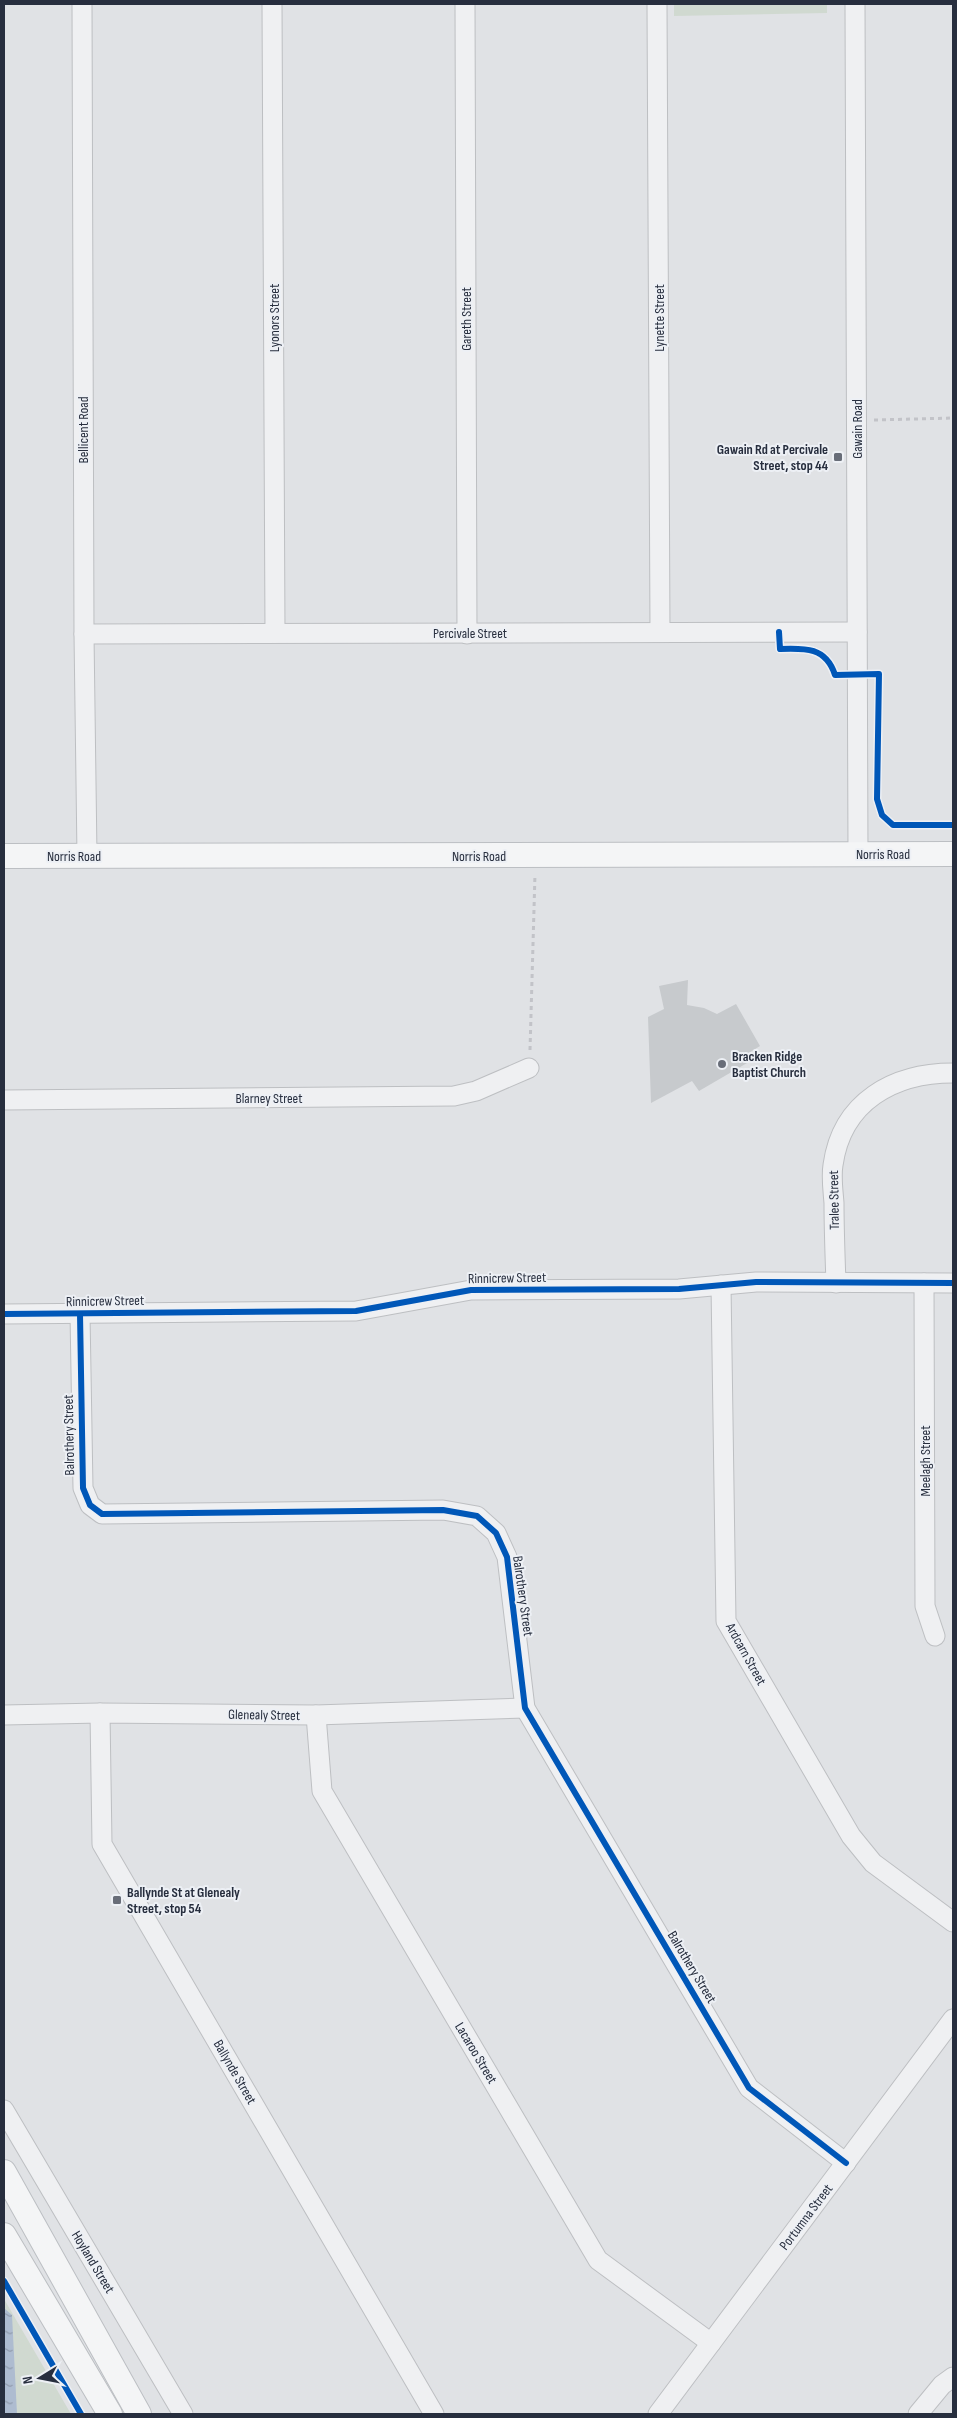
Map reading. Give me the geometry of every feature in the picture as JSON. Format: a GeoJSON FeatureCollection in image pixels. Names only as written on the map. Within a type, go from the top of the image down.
{"type":"FeatureCollection","features":[{"type":"Feature","properties":{"kind":"main road","name":"Norris Road"},"geometry":{"type":"LineString","coordinates":[[4,856],[953,854]]}},
{"type":"Feature","properties":{"kind":"main road"},"geometry":{"type":"LineString","coordinates":[[4,2172],[139,2414]]}},
{"type":"Feature","properties":{"kind":"main road"},"geometry":{"type":"LineString","coordinates":[[4,2235],[110,2414]]}},
{"type":"Feature","properties":{"kind":"street","name":"Bellicent Road"},"geometry":{"type":"LineString","coordinates":[[82,4],[84,634],[87,856]]}},
{"type":"Feature","properties":{"kind":"street","name":"Lyonors Street"},"geometry":{"type":"LineString","coordinates":[[272,4],[275,633]]}},
{"type":"Feature","properties":{"kind":"street","name":"Gareth Street"},"geometry":{"type":"LineString","coordinates":[[465,4],[467,634]]}},
{"type":"Feature","properties":{"kind":"street","name":"Lynette Street"},"geometry":{"type":"LineString","coordinates":[[657,4],[660,632]]}},
{"type":"Feature","properties":{"kind":"street","name":"Gawain Road"},"geometry":{"type":"LineString","coordinates":[[855,4],[858,854]]}},
{"type":"Feature","properties":{"kind":"street","name":"Percivale Street"},"geometry":{"type":"LineString","coordinates":[[84,634],[857,632]]}},
{"type":"Feature","properties":{"kind":"street","name":"Blarney Street"},"geometry":{"type":"LineString","coordinates":[[4,1100],[454,1096],[476,1091],[530,1068]]}},
{"type":"Feature","properties":{"kind":"street","name":"Tralee Street"},"geometry":{"type":"LineString","coordinates":[[836,1283],[833,1165],[842,1130],[865,1100],[898,1080],[932,1073],[953,1073]]}},
{"type":"Feature","properties":{"kind":"street","name":"Rinnicrew Street"},"geometry":{"type":"LineString","coordinates":[[4,1314],[356,1311],[471,1290],[680,1289],[756,1282],[953,1283]]}},
{"type":"Feature","properties":{"kind":"street","name":"Meelagh Street"},"geometry":{"type":"LineString","coordinates":[[924,1283],[925,1606],[935,1636]]}},
{"type":"Feature","properties":{"kind":"street","name":"Ardcarn Street"},"geometry":{"type":"LineString","coordinates":[[721,1285],[726,1621],[851,1836],[873,1863],[953,1922]]}},
{"type":"Feature","properties":{"kind":"street","name":"Balrothery Street"},"geometry":{"type":"LineString","coordinates":[[80,1314],[83,1488],[90,1506],[102,1514],[443,1510],[477,1516],[496,1533],[506,1556],[525,1708],[749,2088],[846,2164]]}},
{"type":"Feature","properties":{"kind":"street","name":"Glenealy Street"},"geometry":{"type":"LineString","coordinates":[[4,1715],[100,1712],[316,1716],[525,1708]]}},
{"type":"Feature","properties":{"kind":"street","name":"Ballynde Street"},"geometry":{"type":"LineString","coordinates":[[100,1712],[102,1844],[434,2414]]}},
{"type":"Feature","properties":{"kind":"street","name":"Lacaroo Street"},"geometry":{"type":"LineString","coordinates":[[316,1716],[322,1791],[598,2260],[711,2343]]}},
{"type":"Feature","properties":{"kind":"street","name":"Portumna Street"},"geometry":{"type":"LineString","coordinates":[[658,2414],[953,2019]]}},
{"type":"Feature","properties":{"kind":"street","name":"Hoyland Street"},"geometry":{"type":"LineString","coordinates":[[4,2110],[183,2414]]}},
{"type":"Feature","properties":{"kind":"street"},"geometry":{"type":"LineString","coordinates":[[920,2410],[942,2385],[953,2377]]}},
{"type":"Feature","properties":{"kind":"path"},"geometry":{"type":"LineString","coordinates":[[857,420],[953,418]]}},
{"type":"Feature","properties":{"kind":"path"},"geometry":{"type":"LineString","coordinates":[[530,1068],[535,874]]}},
{"type":"Feature","properties":{"kind":"shaded area"},"geometry":{"type":"Polygon","coordinates":[[[674,4],[827,4],[827,13],[674,16],[674,4]]]}},
{"type":"Feature","properties":{"kind":"shaded area"},"geometry":{"type":"Polygon","coordinates":[[[4,2299],[71,2414],[4,2414],[4,2299]]]}},
{"type":"Feature","properties":{"kind":"water"},"geometry":{"type":"Polygon","coordinates":[[[4,2308],[12,2315],[17,2414],[4,2414],[4,2308]]]}},
{"type":"Feature","properties":{"kind":"building"},"geometry":{"type":"Polygon","coordinates":[[[688,980],[687,1005],[704,1008],[717,1014],[736,1004],[760,1046],[742,1057],[747,1063],[699,1091],[692,1081],[651,1103],[648,1017],[664,1009],[659,986],[688,980]]]}},
{"type":"Feature","properties":{"kind":"cycle path"},"geometry":{"type":"LineString","coordinates":[[779,632],[780,649],[806,649],[814,651],[826,659],[835,675],[879,674],[877,799],[882,815],[893,825],[953,825]]}},
{"type":"Feature","properties":{"kind":"cycle path"},"geometry":{"type":"LineString","coordinates":[[4,1314],[356,1311],[471,1290],[679,1289],[756,1282],[953,1283]]}},
{"type":"Feature","properties":{"kind":"cycle path"},"geometry":{"type":"LineString","coordinates":[[80,1314],[83,1488],[90,1505],[102,1514],[443,1510],[477,1516],[496,1533],[507,1557],[525,1708],[749,2088],[846,2163]]}},
{"type":"Feature","properties":{"kind":"cycle path"},"geometry":{"type":"LineString","coordinates":[[4,2281],[81,2414]]}},
{"type":"Feature","properties":{"kind":"place","name":"Gawain Rd at Percivale Street, stop 44"},"geometry":{"type":"Point","coordinates":[838,457]}},
{"type":"Feature","properties":{"kind":"place","name":"Bracken Ridge Baptist Church"},"geometry":{"type":"Point","coordinates":[722,1064]}},
{"type":"Feature","properties":{"kind":"place","name":"Ballynde St at Glenealy Street, stop 54"},"geometry":{"type":"Point","coordinates":[117,1900]}}]}
